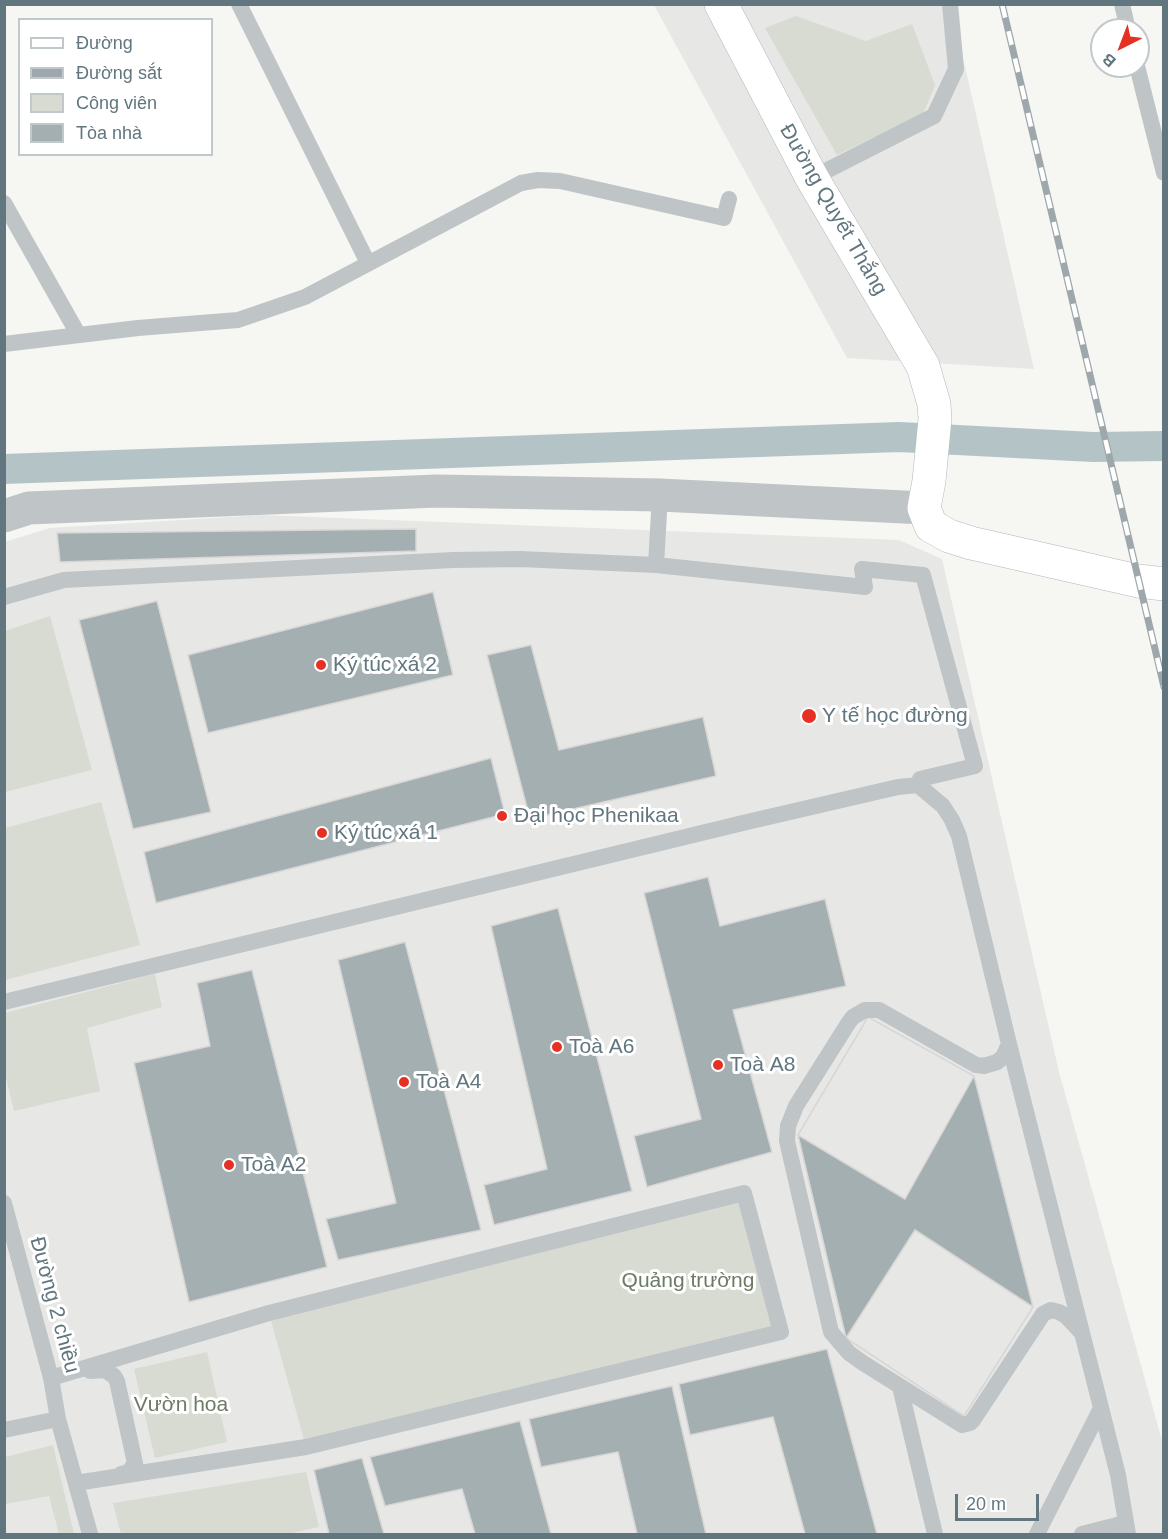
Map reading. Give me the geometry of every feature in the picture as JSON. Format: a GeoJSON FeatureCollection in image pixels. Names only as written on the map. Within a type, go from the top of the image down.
{"type":"FeatureCollection","features":[{"type":"Feature","properties":{"kind":"street","name":"Đường Quyết Thắng"},"geometry":{"type":"LineString","coordinates":[[721,4],[812,178],[923,366],[939,414],[929,495]]}},
{"type":"Feature","properties":{"kind":"street"},"geometry":{"type":"LineString","coordinates":[[4,516],[29,508],[437,491],[660,495],[929,495],[931,526],[949,536],[971,543],[1164,585]]}},
{"type":"Feature","properties":{"kind":"lane"},"geometry":{"type":"LineString","coordinates":[[239,4],[369,263]]}},
{"type":"Feature","properties":{"kind":"lane"},"geometry":{"type":"LineString","coordinates":[[812,178],[934,116],[956,69],[950,4]]}},
{"type":"Feature","properties":{"kind":"lane"},"geometry":{"type":"LineString","coordinates":[[1140,78],[1164,173]]}},
{"type":"Feature","properties":{"kind":"lane"},"geometry":{"type":"LineString","coordinates":[[4,344],[78,334],[238,320],[305,297],[521,183],[538,180],[560,181],[724,218],[729,199]]}},
{"type":"Feature","properties":{"kind":"lane"},"geometry":{"type":"LineString","coordinates":[[4,203],[78,334]]}},
{"type":"Feature","properties":{"kind":"lane"},"geometry":{"type":"LineString","coordinates":[[656,565],[660,495]]}},
{"type":"Feature","properties":{"kind":"lane"},"geometry":{"type":"LineString","coordinates":[[4,597],[64,580],[453,560],[520,559],[656,565],[865,587],[862,569],[923,575],[975,766],[920,779],[922,788]]}},
{"type":"Feature","properties":{"kind":"lane"},"geometry":{"type":"LineString","coordinates":[[4,1002],[747,822],[898,787],[918,785],[943,806],[959,836],[1118,1475],[1127,1529],[1082,1534]]}},
{"type":"Feature","properties":{"kind":"lane"},"geometry":{"type":"LineString","coordinates":[[1009,1044],[998,1062],[984,1066],[976,1065],[879,1010],[865,1010],[849,1022],[796,1106],[788,1126],[788,1148],[831,1332],[856,1358],[958,1423],[966,1425],[973,1420],[1043,1314],[1051,1310],[1059,1312],[1083,1335]]}},
{"type":"Feature","properties":{"kind":"lane"},"geometry":{"type":"LineString","coordinates":[[51,1378],[269,1313],[744,1193],[781,1332],[306,1446],[76,1483]]}},
{"type":"Feature","properties":{"kind":"lane","name":"Đường 2 chiều"},"geometry":{"type":"LineString","coordinates":[[4,1203],[51,1378],[58,1419],[90,1534]]}},
{"type":"Feature","properties":{"kind":"lane"},"geometry":{"type":"LineString","coordinates":[[51,1378],[99,1370],[110,1372],[117,1381],[134,1458],[133,1468],[129,1472],[76,1483]]}},
{"type":"Feature","properties":{"kind":"lane"},"geometry":{"type":"LineString","coordinates":[[900,1387],[935,1534]]}},
{"type":"Feature","properties":{"kind":"lane"},"geometry":{"type":"LineString","coordinates":[[1037,1534],[1101,1408]]}},
{"type":"Feature","properties":{"kind":"lane"},"geometry":{"type":"LineString","coordinates":[[4,1430],[58,1419]]}},
{"type":"Feature","properties":{"kind":"shaded area"},"geometry":{"type":"Polygon","coordinates":[[[654,5],[951,5],[1034,369],[847,358],[654,5]]]}},
{"type":"Feature","properties":{"kind":"shaded area","name":"Đại học Phenikaa"},"geometry":{"type":"Polygon","coordinates":[[[262,515],[899,540],[942,559],[1059,1072],[1163,1444],[1163,1534],[5,1534],[4,542],[50,528],[262,515]]]}},
{"type":"Feature","properties":{"kind":"green space"},"geometry":{"type":"Polygon","coordinates":[[[796,16],[866,41],[912,24],[935,85],[923,114],[837,155],[765,28],[796,16]]]}},
{"type":"Feature","properties":{"kind":"green space"},"geometry":{"type":"Polygon","coordinates":[[[50,616],[92,770],[5,792],[5,631],[50,616]]]}},
{"type":"Feature","properties":{"kind":"green space"},"geometry":{"type":"Polygon","coordinates":[[[101,802],[140,945],[5,980],[5,828],[101,802]]]}},
{"type":"Feature","properties":{"kind":"green space"},"geometry":{"type":"Polygon","coordinates":[[[155,974],[162,1007],[87,1028],[100,1091],[14,1111],[5,1073],[5,1013],[155,974]]]}},
{"type":"Feature","properties":{"kind":"green space","name":"Quảng trường"},"geometry":{"type":"Polygon","coordinates":[[[744,1193],[781,1332],[306,1447],[269,1313],[744,1193]]]}},
{"type":"Feature","properties":{"kind":"green space","name":"Vườn hoa"},"geometry":{"type":"Polygon","coordinates":[[[207,1352],[227,1442],[155,1458],[134,1369],[207,1352]]]}},
{"type":"Feature","properties":{"kind":"green space"},"geometry":{"type":"Polygon","coordinates":[[[53,1445],[74,1534],[59,1534],[49,1496],[5,1504],[5,1457],[53,1445]]]}},
{"type":"Feature","properties":{"kind":"green space"},"geometry":{"type":"Polygon","coordinates":[[[306,1472],[319,1527],[287,1534],[121,1534],[113,1503],[306,1472]]]}},
{"type":"Feature","properties":{"kind":"building"},"geometry":{"type":"Polygon","coordinates":[[[416,529],[416,551],[60,562],[57,533],[416,529]]]}},
{"type":"Feature","properties":{"kind":"building","name":"Ký túc xá 2"},"geometry":{"type":"Polygon","coordinates":[[[433,592],[453,675],[208,733],[188,655],[433,592]]]}},
{"type":"Feature","properties":{"kind":"building"},"geometry":{"type":"Polygon","coordinates":[[[157,601],[211,812],[133,829],[79,620],[157,601]]]}},
{"type":"Feature","properties":{"kind":"building"},"geometry":{"type":"Polygon","coordinates":[[[531,645],[559,750],[703,717],[716,776],[530,819],[487,655],[531,645]]]}},
{"type":"Feature","properties":{"kind":"building","name":"Ký túc xá 1"},"geometry":{"type":"Polygon","coordinates":[[[491,758],[505,814],[156,903],[144,852],[491,758]]]}},
{"type":"Feature","properties":{"kind":"building","name":"Toà A8"},"geometry":{"type":"Polygon","coordinates":[[[708,877],[720,926],[825,899],[846,986],[733,1010],[772,1152],[647,1187],[634,1136],[701,1119],[644,893],[708,877]]]}},
{"type":"Feature","properties":{"kind":"building","name":"Toà A6"},"geometry":{"type":"Polygon","coordinates":[[[558,908],[632,1191],[494,1225],[484,1185],[547,1169],[491,926],[558,908]]]}},
{"type":"Feature","properties":{"kind":"building","name":"Toà A4"},"geometry":{"type":"Polygon","coordinates":[[[405,942],[481,1230],[338,1260],[326,1219],[396,1203],[338,960],[405,942]]]}},
{"type":"Feature","properties":{"kind":"building","name":"Toà A2"},"geometry":{"type":"Polygon","coordinates":[[[252,970],[327,1267],[189,1302],[134,1063],[210,1046],[197,983],[252,970]]]}},
{"type":"Feature","properties":{"kind":"building"},"geometry":{"type":"Polygon","coordinates":[[[868,1017],[974,1076],[1033,1307],[964,1416],[846,1338],[798,1135],[868,1017]]]}},
{"type":"Feature","properties":{"kind":"building"},"geometry":{"type":"Polygon","coordinates":[[[868,1017],[974,1076],[905,1199],[798,1135],[868,1017]]]}},
{"type":"Feature","properties":{"kind":"building"},"geometry":{"type":"Polygon","coordinates":[[[915,1230],[1033,1307],[964,1416],[846,1338],[915,1230]]]}},
{"type":"Feature","properties":{"kind":"building"},"geometry":{"type":"Polygon","coordinates":[[[827,1349],[877,1534],[805,1534],[773,1417],[690,1435],[679,1384],[827,1349]]]}},
{"type":"Feature","properties":{"kind":"building"},"geometry":{"type":"Polygon","coordinates":[[[672,1386],[706,1534],[637,1534],[618,1452],[541,1467],[529,1419],[672,1386]]]}},
{"type":"Feature","properties":{"kind":"building"},"geometry":{"type":"Polygon","coordinates":[[[520,1421],[551,1534],[475,1534],[462,1489],[385,1506],[370,1457],[520,1421]]]}},
{"type":"Feature","properties":{"kind":"building"},"geometry":{"type":"Polygon","coordinates":[[[362,1458],[384,1534],[329,1534],[314,1470],[362,1458]]]}},
{"type":"Feature","properties":{"kind":"waterway"},"geometry":{"type":"LineString","coordinates":[[4,469],[899,437],[1093,447],[1164,446]]}},
{"type":"Feature","properties":{"kind":"railway"},"geometry":{"type":"LineString","coordinates":[[1002,4],[1164,687]]}},
{"type":"Feature","properties":{"kind":"place","name":"Ký túc xá 2"},"geometry":{"type":"Point","coordinates":[321,665]}},
{"type":"Feature","properties":{"kind":"place","name":"Y tế học đường"},"geometry":{"type":"Point","coordinates":[809,716]}},
{"type":"Feature","properties":{"kind":"place","name":"Đại học Phenikaa"},"geometry":{"type":"Point","coordinates":[502,816]}},
{"type":"Feature","properties":{"kind":"place","name":"Ký túc xá 1"},"geometry":{"type":"Point","coordinates":[322,833]}},
{"type":"Feature","properties":{"kind":"place","name":"Toà A6"},"geometry":{"type":"Point","coordinates":[557,1047]}},
{"type":"Feature","properties":{"kind":"place","name":"Toà A8"},"geometry":{"type":"Point","coordinates":[718,1065]}},
{"type":"Feature","properties":{"kind":"place","name":"Toà A4"},"geometry":{"type":"Point","coordinates":[404,1082]}},
{"type":"Feature","properties":{"kind":"place","name":"Toà A2"},"geometry":{"type":"Point","coordinates":[229,1165]}}]}
